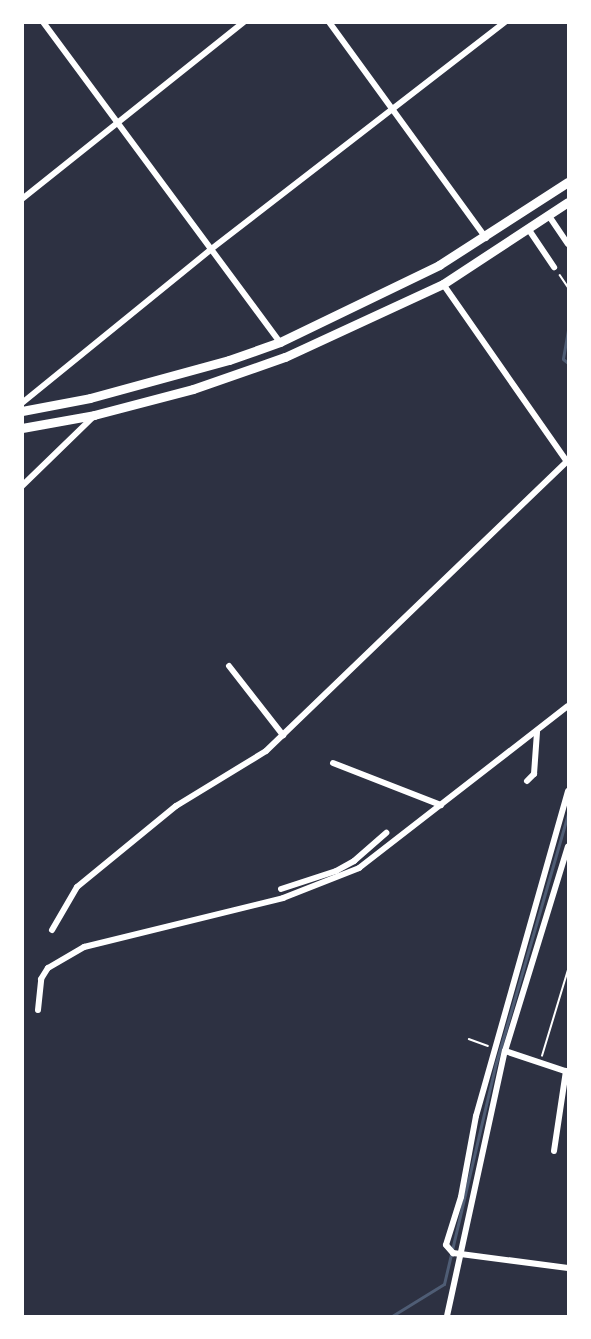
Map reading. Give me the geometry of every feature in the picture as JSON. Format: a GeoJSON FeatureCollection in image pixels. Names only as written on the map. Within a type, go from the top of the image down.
{"type":"FeatureCollection","features":[{"type":"Feature","properties":{"kind":"main road"},"geometry":{"type":"LineString","coordinates":[[22,411],[90,398],[280,342],[394,290],[486,238],[568,182]]}},
{"type":"Feature","properties":{"kind":"main road"},"geometry":{"type":"LineString","coordinates":[[22,428],[94,416],[193,389],[285,357],[443,284],[529,230],[568,202]]}},
{"type":"Feature","properties":{"kind":"street"},"geometry":{"type":"LineString","coordinates":[[43,22],[115,125],[280,342]]}},
{"type":"Feature","properties":{"kind":"street"},"geometry":{"type":"LineString","coordinates":[[22,199],[244,22]]}},
{"type":"Feature","properties":{"kind":"street"},"geometry":{"type":"LineString","coordinates":[[329,22],[395,109],[486,238]]}},
{"type":"Feature","properties":{"kind":"street"},"geometry":{"type":"LineString","coordinates":[[22,403],[210,250],[505,22]]}},
{"type":"Feature","properties":{"kind":"street"},"geometry":{"type":"LineString","coordinates":[[549,216],[568,244]]}},
{"type":"Feature","properties":{"kind":"street"},"geometry":{"type":"LineString","coordinates":[[529,230],[554,267]]}},
{"type":"Feature","properties":{"kind":"street"},"geometry":{"type":"LineString","coordinates":[[52,930],[77,887],[133,838],[176,806],[266,751],[567,460],[443,284]]}},
{"type":"Feature","properties":{"kind":"street"},"geometry":{"type":"LineString","coordinates":[[22,486],[94,416]]}},
{"type":"Feature","properties":{"kind":"street"},"geometry":{"type":"LineString","coordinates":[[229,666],[283,735]]}},
{"type":"Feature","properties":{"kind":"street"},"geometry":{"type":"LineString","coordinates":[[38,1010],[41,978],[68,954],[126,936],[284,898],[334,881],[384,851],[568,706]]}},
{"type":"Feature","properties":{"kind":"street"},"geometry":{"type":"LineString","coordinates":[[527,781],[534,774],[537,732]]}},
{"type":"Feature","properties":{"kind":"street"},"geometry":{"type":"LineString","coordinates":[[333,763],[441,805]]}},
{"type":"Feature","properties":{"kind":"street"},"geometry":{"type":"LineString","coordinates":[[447,1317],[454,1252],[476,1116],[568,791]]}},
{"type":"Feature","properties":{"kind":"street"},"geometry":{"type":"LineString","coordinates":[[281,889],[336,870],[386,833]]}},
{"type":"Feature","properties":{"kind":"street"},"geometry":{"type":"LineString","coordinates":[[371,845],[384,851]]}},
{"type":"Feature","properties":{"kind":"street"},"geometry":{"type":"LineString","coordinates":[[454,1252],[506,1051],[568,846]]}},
{"type":"Feature","properties":{"kind":"street"},"geometry":{"type":"LineString","coordinates":[[506,1051],[567,1072],[554,1151]]}},
{"type":"Feature","properties":{"kind":"street"},"geometry":{"type":"LineString","coordinates":[[454,1252],[568,1268]]}},
{"type":"Feature","properties":{"kind":"path"},"geometry":{"type":"LineString","coordinates":[[554,267],[568,287]]}},
{"type":"Feature","properties":{"kind":"path"},"geometry":{"type":"LineString","coordinates":[[540,1063],[568,970]]}},
{"type":"Feature","properties":{"kind":"path"},"geometry":{"type":"LineString","coordinates":[[469,1039],[496,1048]]}},
{"type":"Feature","properties":{"kind":"waterway"},"geometry":{"type":"LineString","coordinates":[[568,330],[563,359],[568,363]]}},
{"type":"Feature","properties":{"kind":"waterway"},"geometry":{"type":"LineString","coordinates":[[392,1316],[444,1284],[496,1063],[568,813]]}}]}
